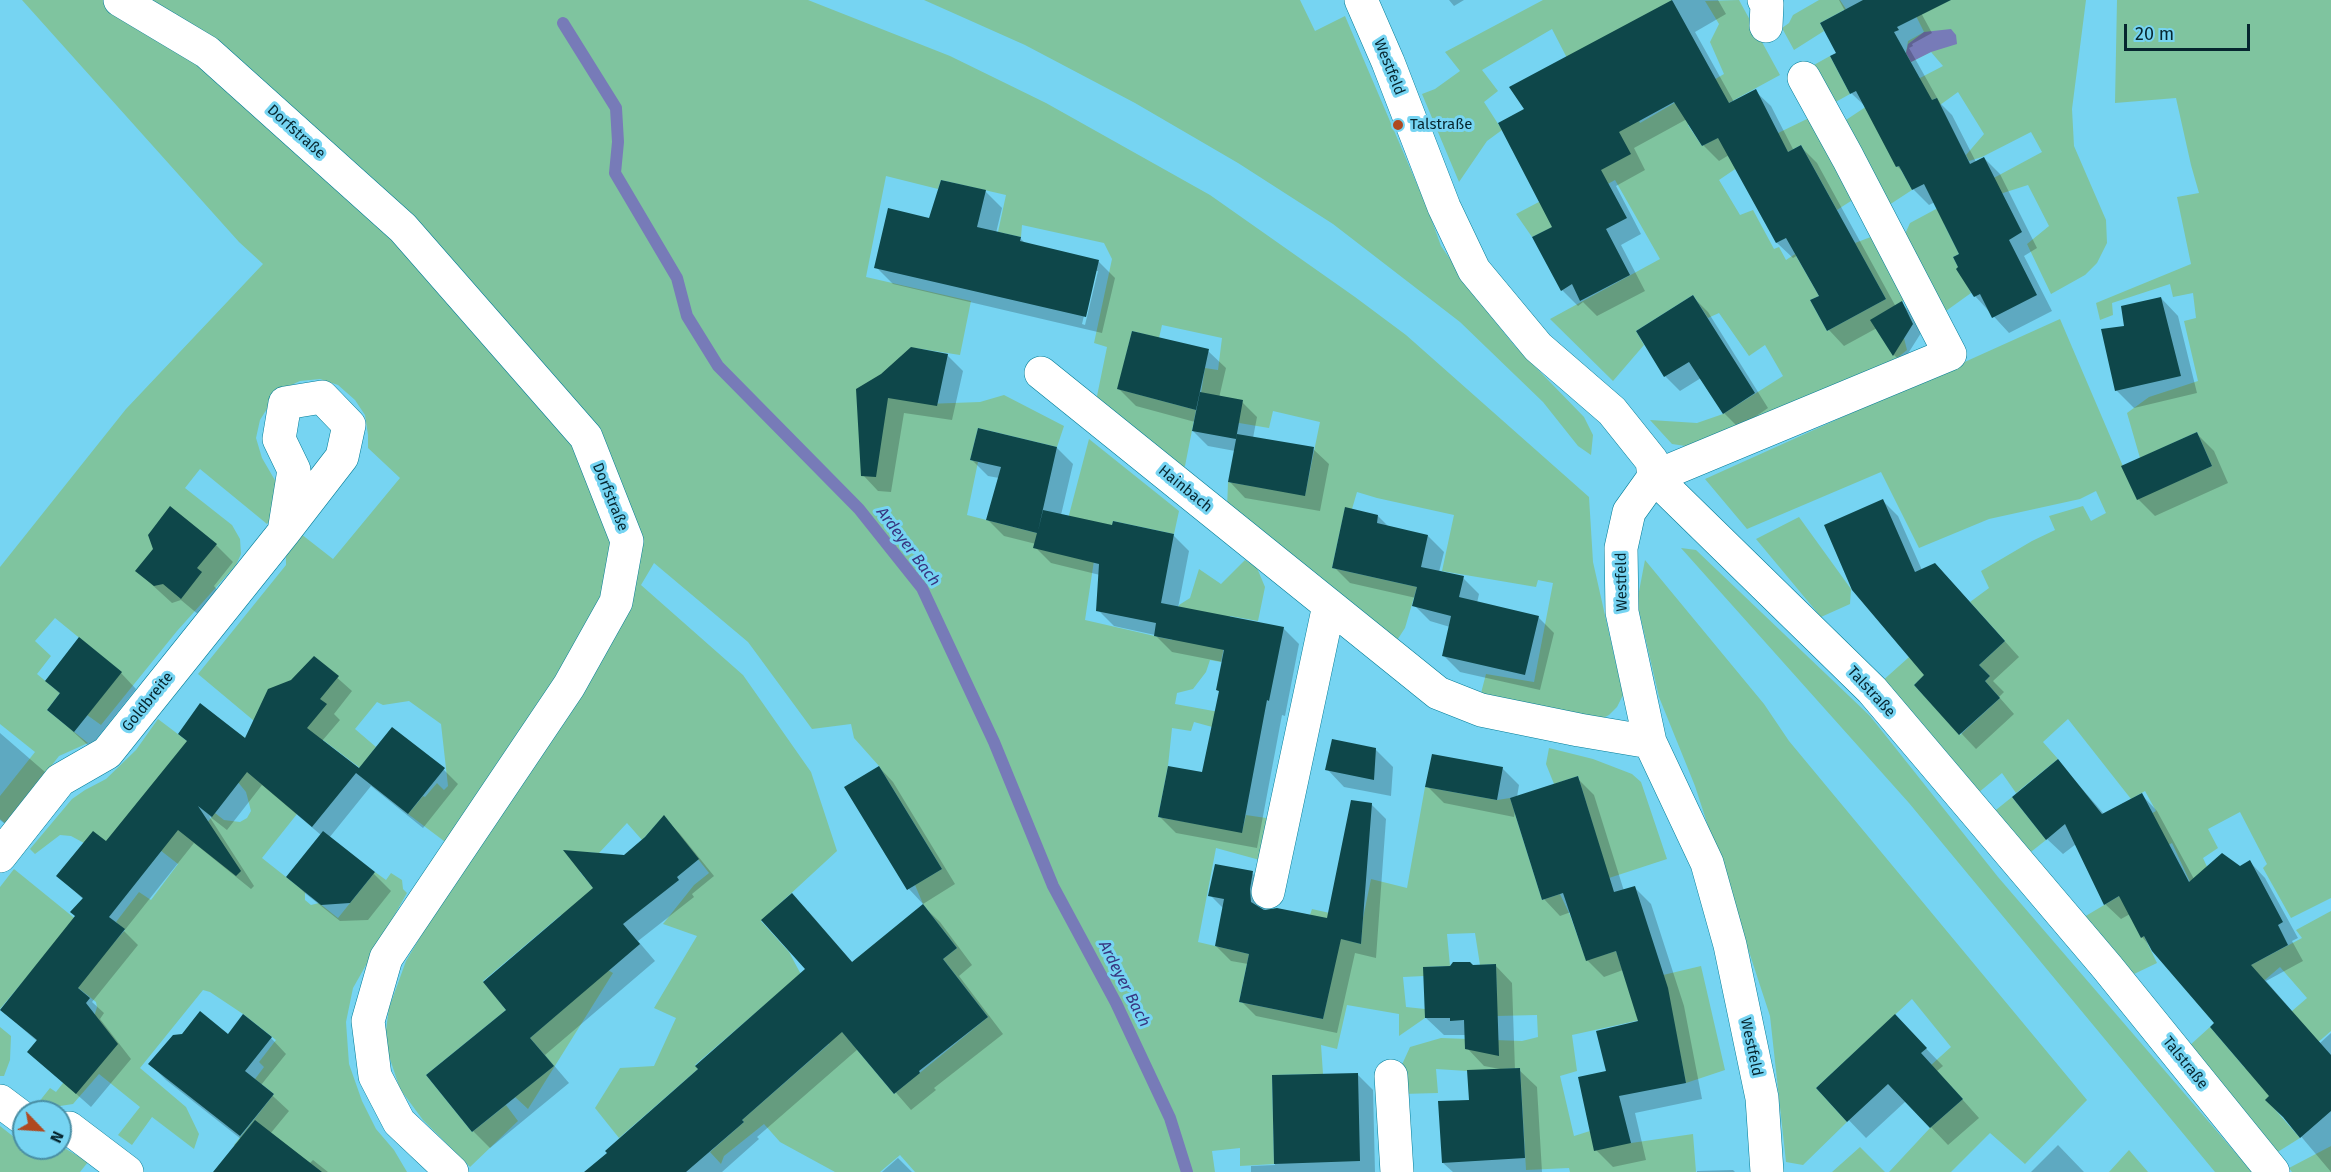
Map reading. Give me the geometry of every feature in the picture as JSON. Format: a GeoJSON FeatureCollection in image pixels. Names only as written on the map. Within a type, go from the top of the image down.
{"type":"FeatureCollection","features":[{"type":"Feature","properties":{"kind":"street","name":"Dorfstraße"},"geometry":{"type":"LineString","coordinates":[[120,0],[207,52],[402,228],[586,436],[627,541],[616,602],[569,686],[386,958],[370,1012],[368,1021],[375,1076],[399,1122],[452,1172]]}},
{"type":"Feature","properties":{"kind":"street","name":"Westfeld"},"geometry":{"type":"LineString","coordinates":[[1361,0],[1388,62],[1444,207],[1474,270],[1538,347],[1612,411],[1652,461],[1654,477],[1629,512],[1621,548],[1622,612],[1650,742],[1707,863],[1730,945],[1762,1098],[1767,1172]]}},
{"type":"Feature","properties":{"kind":"street"},"geometry":{"type":"LineString","coordinates":[[1654,477],[1950,354],[1804,78]]}},
{"type":"Feature","properties":{"kind":"street","name":"Hainbach"},"geometry":{"type":"LineString","coordinates":[[1041,373],[1438,693],[1481,710],[1650,742]]}},
{"type":"Feature","properties":{"kind":"street","name":"Talstraße"},"geometry":{"type":"LineString","coordinates":[[1654,477],[1872,690],[2107,968],[2273,1172]]}},
{"type":"Feature","properties":{"kind":"street","name":"Goldbreite"},"geometry":{"type":"LineString","coordinates":[[0,856],[60,780],[107,753],[284,532]]}},
{"type":"Feature","properties":{"kind":"street"},"geometry":{"type":"LineString","coordinates":[[1268,892],[1329,605]]}},
{"type":"Feature","properties":{"kind":"street"},"geometry":{"type":"LineString","coordinates":[[1391,1076],[1396,1172]]}},
{"type":"Feature","properties":{"kind":"street"},"geometry":{"type":"LineString","coordinates":[[72,1130],[127,1172]]}},
{"type":"Feature","properties":{"kind":"green space"},"geometry":{"type":"Polygon","coordinates":[[[22,0],[808,0],[950,56],[1046,103],[1210,195],[1406,335],[1589,497],[1593,562],[1623,695],[1617,707],[1609,715],[1599,720],[1480,697],[1486,674],[1534,682],[1553,583],[1538,580],[1536,587],[1442,571],[1454,515],[1357,492],[1352,509],[1345,508],[1332,568],[1417,587],[1405,628],[1392,648],[1227,510],[1228,482],[1305,495],[1320,422],[1273,411],[1269,428],[1239,423],[1201,393],[1205,368],[1218,370],[1222,338],[1162,325],[1159,338],[1132,331],[1118,389],[1196,410],[1185,466],[1180,471],[1096,401],[1107,347],[1094,343],[1112,259],[1104,243],[1022,225],[1021,237],[998,232],[1006,195],[941,180],[938,189],[886,176],[866,277],[971,301],[960,355],[915,348],[912,366],[926,404],[980,402],[1004,395],[1064,426],[1057,447],[978,428],[970,460],[978,462],[967,515],[1037,533],[1062,555],[1069,515],[1089,439],[1179,511],[1174,534],[1113,521],[1107,554],[1095,554],[1085,620],[1172,640],[1179,605],[1190,598],[1199,569],[1221,584],[1245,560],[1257,568],[1265,587],[1258,621],[1230,616],[1221,662],[1210,660],[1206,672],[1193,689],[1177,693],[1175,704],[1219,712],[1216,728],[1194,722],[1191,731],[1172,728],[1168,766],[1158,817],[1242,832],[1246,815],[1273,819],[1267,862],[1216,848],[1198,942],[1249,954],[1239,1002],[1323,1019],[1333,972],[1310,915],[1312,909],[1343,916],[1339,938],[1361,944],[1363,918],[1371,879],[1407,888],[1425,787],[1497,800],[1510,798],[1542,900],[1560,894],[1586,960],[1616,951],[1628,987],[1663,975],[1701,966],[1725,1070],[1686,1083],[1672,1013],[1572,1035],[1577,1071],[1560,1076],[1574,1136],[1590,1131],[1631,1143],[1693,1134],[1696,1172],[1570,1172],[1569,1168],[1526,1170],[1520,1068],[1467,1071],[1436,1069],[1438,1093],[1402,1094],[1400,1069],[1410,1047],[1441,1038],[1522,1041],[1538,1037],[1537,1015],[1497,1016],[1496,964],[1480,965],[1475,933],[1447,934],[1450,966],[1424,967],[1424,976],[1403,977],[1406,1007],[1425,1009],[1425,1018],[1399,1036],[1399,1014],[1347,1005],[1337,1049],[1321,1045],[1323,1074],[1272,1075],[1274,1164],[1240,1166],[1240,1148],[1212,1151],[1215,1172],[915,1172],[900,1155],[880,1172],[835,1172],[780,1142],[764,1124],[724,1156],[721,1164],[710,1152],[744,1122],[742,1120],[829,1044],[782,990],[695,1065],[698,1069],[619,1138],[595,1108],[620,1068],[654,1066],[676,1018],[654,1008],[697,936],[663,924],[694,885],[709,873],[664,816],[642,840],[627,823],[599,853],[582,852],[580,872],[614,913],[561,915],[483,981],[506,1010],[426,1075],[472,1132],[506,1105],[518,1121],[470,1167],[423,1120],[400,1089],[388,1053],[386,1030],[389,1008],[406,961],[431,919],[448,844],[408,814],[437,783],[444,790],[448,786],[441,724],[409,701],[383,705],[377,702],[355,729],[376,747],[360,768],[323,740],[316,747],[290,751],[198,674],[286,565],[286,555],[301,534],[333,559],[400,478],[368,448],[365,415],[355,400],[338,385],[320,379],[300,381],[287,387],[273,399],[260,420],[256,438],[262,458],[276,482],[277,511],[267,524],[200,469],[185,488],[232,525],[240,539],[241,554],[236,565],[177,631],[101,725],[87,715],[121,672],[55,618],[35,641],[51,656],[37,674],[60,693],[47,710],[88,743],[59,756],[6,824],[0,819],[0,796],[35,752],[0,724],[0,567],[126,409],[263,264],[239,242],[22,0]],[[654,563],[641,585],[743,675],[811,772],[837,851],[761,921],[789,952],[813,997],[894,1094],[988,1017],[943,959],[957,948],[923,904],[915,885],[942,869],[879,766],[854,738],[851,724],[812,729],[748,642],[654,563]]]}},
{"type":"Feature","properties":{"kind":"green space"},"geometry":{"type":"Polygon","coordinates":[[[924,0],[1300,0],[1315,31],[1345,16],[1428,210],[1441,246],[1481,304],[1514,345],[1584,417],[1593,435],[1591,455],[1578,446],[1543,402],[1460,322],[1333,224],[1238,163],[1135,103],[1025,45],[924,0]]]}},
{"type":"Feature","properties":{"kind":"green space"},"geometry":{"type":"Polygon","coordinates":[[[1543,0],[1672,0],[1638,118],[1640,123],[1724,74],[1710,42],[1719,24],[1705,1],[1739,0],[1780,75],[1688,125],[1702,146],[1723,135],[1776,134],[1809,118],[1854,199],[1837,210],[1801,145],[1786,153],[1750,159],[1719,180],[1740,215],[1753,210],[1774,249],[1779,247],[1786,260],[1795,254],[1819,296],[1810,300],[1827,331],[1886,299],[1855,243],[1876,235],[1908,298],[1871,320],[1889,349],[1904,338],[1907,350],[1896,359],[1699,448],[1672,444],[1650,420],[1697,423],[1723,414],[1783,376],[1765,345],[1749,356],[1719,313],[1708,318],[1693,295],[1636,331],[1644,345],[1613,381],[1550,319],[1660,259],[1615,180],[1549,216],[1555,226],[1532,237],[1516,214],[1630,154],[1567,58],[1552,29],[1482,70],[1498,91],[1484,102],[1502,130],[1487,141],[1459,182],[1422,94],[1435,89],[1460,71],[1445,52],[1543,0]]]}},
{"type":"Feature","properties":{"kind":"green space"},"geometry":{"type":"Polygon","coordinates":[[[1819,0],[1840,0],[1846,9],[1820,23],[1824,31],[1794,50],[1782,28],[1789,23],[1793,15],[1819,0]]]}},
{"type":"Feature","properties":{"kind":"green space"},"geometry":{"type":"Polygon","coordinates":[[[1908,0],[2086,0],[2072,109],[2074,146],[2106,220],[2107,243],[2097,263],[2085,275],[2051,294],[2027,244],[2049,226],[2028,185],[2003,193],[1944,224],[1959,254],[1953,257],[1971,293],[1946,311],[1905,234],[1910,223],[2042,152],[2031,132],[1982,157],[1969,161],[1966,155],[1984,134],[1958,92],[1940,105],[1936,98],[1918,108],[1896,167],[1899,166],[1912,190],[1889,205],[1843,122],[1870,104],[1943,66],[1931,52],[1911,62],[1906,53],[1908,41],[1924,32],[1908,0]]]}},
{"type":"Feature","properties":{"kind":"green space"},"geometry":{"type":"Polygon","coordinates":[[[2117,0],[2331,0],[2331,898],[2291,918],[2263,868],[2267,864],[2240,812],[2208,829],[2218,848],[2203,858],[2209,871],[2190,882],[2172,843],[2128,870],[2112,835],[2156,811],[2145,791],[2131,799],[2068,719],[2043,742],[2058,759],[2016,793],[2002,773],[1978,793],[1880,683],[1936,633],[1943,658],[1914,685],[1960,735],[2000,698],[1985,681],[1990,676],[1979,665],[2005,641],[1970,602],[1989,588],[1981,571],[2055,530],[2049,516],[2083,506],[2091,521],[2106,513],[2096,491],[2080,499],[1989,519],[1919,548],[1881,472],[1747,529],[1705,479],[2060,319],[2137,499],[2212,466],[2197,432],[2140,458],[2127,413],[2149,397],[2198,381],[2184,321],[2196,318],[2193,293],[2173,297],[2170,284],[2112,303],[2113,315],[2100,320],[2096,303],[2191,264],[2177,197],[2199,193],[2176,98],[2115,103],[2117,0]]]}},
{"type":"Feature","properties":{"kind":"green space"},"geometry":{"type":"Polygon","coordinates":[[[1830,56],[1850,94],[1832,104],[1812,66],[1830,56]]]}},
{"type":"Feature","properties":{"kind":"green space"},"geometry":{"type":"Polygon","coordinates":[[[1799,517],[1851,589],[1850,604],[1821,617],[1756,539],[1799,517]]]}},
{"type":"Feature","properties":{"kind":"green space"},"geometry":{"type":"Polygon","coordinates":[[[1681,548],[1696,550],[1870,716],[1998,877],[2252,1172],[2215,1172],[1909,803],[1681,548]]]}},
{"type":"Feature","properties":{"kind":"green space"},"geometry":{"type":"Polygon","coordinates":[[[1645,560],[1764,704],[1789,741],[2087,1100],[2025,1164],[1990,1133],[1951,1172],[1889,1172],[1930,1128],[1963,1099],[1931,1065],[1951,1047],[1912,999],[1816,1088],[1847,1122],[1803,1165],[1786,1162],[1770,1016],[1695,786],[1659,697],[1637,602],[1645,560]]]}},
{"type":"Feature","properties":{"kind":"green space"},"geometry":{"type":"Polygon","coordinates":[[[158,719],[191,744],[192,841],[215,813],[224,820],[240,822],[247,818],[251,811],[246,792],[237,781],[240,734],[253,744],[297,814],[262,858],[305,892],[305,900],[311,905],[319,903],[338,918],[375,872],[386,880],[391,873],[402,880],[403,889],[407,893],[353,988],[346,1022],[349,1064],[362,1101],[376,1129],[394,1150],[407,1172],[240,1172],[251,1158],[234,1145],[274,1094],[255,1079],[264,1067],[259,1062],[276,1040],[243,1014],[210,992],[203,990],[140,1068],[186,1107],[199,1134],[194,1149],[152,1117],[132,1145],[118,1135],[140,1107],[99,1074],[73,1104],[72,1100],[40,1100],[50,1088],[56,1092],[81,1060],[97,1007],[96,1002],[42,959],[0,1009],[0,887],[14,869],[110,947],[125,930],[116,922],[139,892],[151,900],[178,864],[151,843],[84,843],[71,836],[60,835],[35,854],[30,849],[72,799],[106,779],[136,750],[158,719]]]}},
{"type":"Feature","properties":{"kind":"green space"},"geometry":{"type":"Polygon","coordinates":[[[1549,748],[1593,759],[1632,774],[1641,782],[1667,859],[1609,878],[1578,776],[1554,784],[1546,764],[1549,748]]]}},
{"type":"Feature","properties":{"kind":"green space"},"geometry":{"type":"Polygon","coordinates":[[[2012,797],[2046,840],[2027,855],[1991,814],[2012,797]]]}},
{"type":"Feature","properties":{"kind":"green space"},"geometry":{"type":"Polygon","coordinates":[[[2121,895],[2141,937],[2144,936],[2157,963],[2132,975],[2084,917],[2121,895]]]}},
{"type":"Feature","properties":{"kind":"green space"},"geometry":{"type":"Polygon","coordinates":[[[2331,911],[2331,1031],[2300,1058],[2272,1106],[2300,1138],[2276,1153],[2189,1046],[2210,1027],[2245,1068],[2292,1011],[2307,998],[2280,967],[2244,998],[2226,978],[2302,938],[2296,930],[2331,911]]]}},
{"type":"Feature","properties":{"kind":"green space"},"geometry":{"type":"Polygon","coordinates":[[[608,970],[613,973],[528,1109],[515,1097],[554,1066],[530,1038],[608,970]]]}},
{"type":"Feature","properties":{"kind":"green space"},"geometry":{"type":"Polygon","coordinates":[[[0,1027],[11,1036],[10,1060],[4,1076],[0,1076],[0,1027]]]}},
{"type":"Feature","properties":{"kind":"green space"},"geometry":{"type":"Polygon","coordinates":[[[0,1126],[12,1136],[12,1160],[72,1160],[72,1153],[88,1162],[80,1172],[0,1172],[0,1126]]]}},
{"type":"Feature","properties":{"kind":"green space"},"geometry":{"type":"Polygon","coordinates":[[[2331,1146],[2331,1172],[2292,1172],[2289,1168],[2331,1146]]]}},
{"type":"Feature","properties":{"kind":"green space"},"geometry":{"type":"Polygon","coordinates":[[[1860,1147],[1885,1172],[1832,1172],[1860,1147]]]}},
{"type":"Feature","properties":{"kind":"green space"},"geometry":{"type":"Polygon","coordinates":[[[2129,1150],[2148,1172],[2109,1172],[2129,1150]]]}},
{"type":"Feature","properties":{"kind":"water"},"geometry":{"type":"Polygon","coordinates":[[[1951,29],[1956,35],[1957,44],[1931,52],[1911,62],[1906,53],[1908,44],[1924,32],[1951,29]]]}},
{"type":"Feature","properties":{"kind":"building"},"geometry":{"type":"Polygon","coordinates":[[[1672,0],[1729,103],[1756,89],[1788,152],[1801,145],[1886,299],[1827,331],[1810,300],[1819,296],[1786,238],[1776,243],[1718,138],[1702,146],[1674,102],[1619,132],[1631,154],[1601,170],[1627,218],[1606,229],[1630,275],[1580,301],[1572,284],[1561,291],[1532,237],[1552,227],[1498,123],[1524,109],[1509,87],[1672,0]]]}},
{"type":"Feature","properties":{"kind":"building"},"geometry":{"type":"Polygon","coordinates":[[[1863,0],[1951,0],[1897,27],[1899,30],[1894,32],[1932,100],[1937,98],[1970,164],[1984,157],[2022,232],[2009,240],[2037,295],[1992,318],[1980,294],[1974,297],[1956,269],[1958,267],[1953,257],[1959,254],[1924,184],[1912,190],[1899,166],[1896,167],[1856,91],[1850,94],[1830,56],[1836,53],[1820,23],[1863,0]]]}},
{"type":"Feature","properties":{"kind":"building"},"geometry":{"type":"Polygon","coordinates":[[[941,180],[986,190],[977,227],[1021,237],[1020,241],[1099,260],[1086,317],[874,268],[888,208],[929,218],[941,180]]]}},
{"type":"Feature","properties":{"kind":"building"},"geometry":{"type":"Polygon","coordinates":[[[1693,295],[1755,393],[1723,414],[1689,362],[1664,377],[1636,331],[1693,295]]]}},
{"type":"Feature","properties":{"kind":"building"},"geometry":{"type":"Polygon","coordinates":[[[2161,297],[2181,376],[2115,391],[2101,329],[2124,326],[2121,306],[2161,297]]]}},
{"type":"Feature","properties":{"kind":"building"},"geometry":{"type":"Polygon","coordinates":[[[1902,301],[1913,324],[1893,356],[1870,320],[1902,301]]]}},
{"type":"Feature","properties":{"kind":"building"},"geometry":{"type":"Polygon","coordinates":[[[1132,331],[1209,349],[1196,410],[1117,389],[1132,331]]]}},
{"type":"Feature","properties":{"kind":"building"},"geometry":{"type":"Polygon","coordinates":[[[911,347],[948,354],[937,406],[888,398],[876,477],[861,476],[856,389],[881,374],[911,347]]]}},
{"type":"Feature","properties":{"kind":"building"},"geometry":{"type":"Polygon","coordinates":[[[1200,392],[1243,400],[1236,439],[1192,431],[1200,392]]]}},
{"type":"Feature","properties":{"kind":"building"},"geometry":{"type":"Polygon","coordinates":[[[978,428],[1057,447],[1038,531],[1043,510],[1112,525],[1113,521],[1174,534],[1161,603],[1284,627],[1269,701],[1267,700],[1242,833],[1158,817],[1168,766],[1202,772],[1219,691],[1216,690],[1224,650],[1154,636],[1156,623],[1096,611],[1099,564],[1033,548],[1037,533],[986,520],[1001,467],[970,460],[978,428]]]}},
{"type":"Feature","properties":{"kind":"building"},"geometry":{"type":"Polygon","coordinates":[[[2197,432],[2212,466],[2137,500],[2121,466],[2197,432]]]}},
{"type":"Feature","properties":{"kind":"building"},"geometry":{"type":"Polygon","coordinates":[[[1237,434],[1314,447],[1305,496],[1228,482],[1237,434]]]}},
{"type":"Feature","properties":{"kind":"building"},"geometry":{"type":"Polygon","coordinates":[[[1883,499],[1915,572],[1935,563],[2005,641],[1979,665],[1990,676],[1985,681],[2000,698],[1959,735],[1914,685],[1924,675],[1852,590],[1824,525],[1883,499]]]}},
{"type":"Feature","properties":{"kind":"building"},"geometry":{"type":"Polygon","coordinates":[[[170,506],[217,544],[197,568],[202,572],[181,599],[163,584],[154,586],[135,571],[153,549],[148,535],[170,506]]]}},
{"type":"Feature","properties":{"kind":"building"},"geometry":{"type":"Polygon","coordinates":[[[1345,507],[1378,515],[1377,523],[1428,535],[1421,567],[1464,576],[1459,597],[1539,616],[1525,675],[1442,656],[1451,616],[1412,606],[1417,587],[1332,568],[1345,507]]]}},
{"type":"Feature","properties":{"kind":"building"},"geometry":{"type":"Polygon","coordinates":[[[79,637],[122,672],[74,732],[47,710],[60,693],[45,681],[79,637]]]}},
{"type":"Feature","properties":{"kind":"building"},"geometry":{"type":"Polygon","coordinates":[[[314,656],[339,676],[320,699],[327,704],[307,728],[359,768],[392,727],[445,768],[408,814],[356,773],[312,827],[247,772],[212,817],[198,806],[241,871],[236,876],[178,830],[109,917],[125,929],[78,988],[90,998],[86,1003],[118,1044],[76,1094],[27,1052],[37,1040],[0,1010],[75,916],[70,912],[83,898],[56,876],[93,831],[106,841],[187,741],[178,734],[200,703],[245,738],[268,689],[291,680],[314,656]]]}},
{"type":"Feature","properties":{"kind":"building"},"geometry":{"type":"Polygon","coordinates":[[[1332,739],[1376,748],[1374,780],[1325,770],[1332,739]]]}},
{"type":"Feature","properties":{"kind":"building"},"geometry":{"type":"Polygon","coordinates":[[[1432,754],[1503,767],[1497,800],[1425,787],[1432,754]]]}},
{"type":"Feature","properties":{"kind":"building"},"geometry":{"type":"Polygon","coordinates":[[[2058,759],[2102,814],[2142,793],[2189,882],[2222,853],[2240,866],[2250,860],[2283,922],[2278,925],[2288,945],[2251,965],[2331,1055],[2331,1111],[2300,1138],[2265,1100],[2269,1096],[2210,1027],[2214,1023],[2152,951],[2144,936],[2141,938],[2119,896],[2104,905],[2065,824],[2046,840],[2012,797],[2058,759]]]}},
{"type":"Feature","properties":{"kind":"building"},"geometry":{"type":"Polygon","coordinates":[[[879,766],[942,869],[907,890],[844,787],[879,766]]]}},
{"type":"Feature","properties":{"kind":"building"},"geometry":{"type":"Polygon","coordinates":[[[1578,776],[1614,892],[1635,886],[1668,988],[1686,1083],[1619,1096],[1631,1143],[1594,1151],[1578,1077],[1606,1071],[1596,1031],[1638,1021],[1616,951],[1586,961],[1563,893],[1542,900],[1510,798],[1578,776]]]}},
{"type":"Feature","properties":{"kind":"building"},"geometry":{"type":"Polygon","coordinates":[[[1351,800],[1372,803],[1361,944],[1341,939],[1323,1019],[1239,1002],[1249,954],[1215,946],[1224,899],[1208,896],[1215,864],[1253,871],[1250,889],[1251,902],[1264,910],[1277,908],[1327,918],[1351,800]]]}},
{"type":"Feature","properties":{"kind":"building"},"geometry":{"type":"Polygon","coordinates":[[[664,815],[699,859],[677,877],[679,880],[623,924],[640,944],[530,1038],[554,1066],[472,1132],[426,1075],[506,1010],[483,982],[593,888],[563,850],[624,855],[645,837],[664,815]]]}},
{"type":"Feature","properties":{"kind":"building"},"geometry":{"type":"Polygon","coordinates":[[[323,831],[375,872],[350,903],[321,905],[286,877],[323,831]]]}},
{"type":"Feature","properties":{"kind":"building"},"geometry":{"type":"Polygon","coordinates":[[[792,893],[852,962],[923,904],[957,948],[943,959],[988,1017],[919,1071],[920,1073],[894,1094],[842,1032],[686,1172],[584,1172],[698,1069],[695,1066],[805,969],[761,920],[792,893]]]}},
{"type":"Feature","properties":{"kind":"building"},"geometry":{"type":"Polygon","coordinates":[[[1453,962],[1470,962],[1473,965],[1496,964],[1499,1056],[1465,1049],[1464,1020],[1425,1018],[1423,967],[1450,966],[1453,962]]]}},
{"type":"Feature","properties":{"kind":"building"},"geometry":{"type":"Polygon","coordinates":[[[200,1011],[228,1034],[243,1014],[272,1037],[245,1071],[274,1094],[240,1136],[148,1064],[173,1035],[182,1034],[200,1011]]]}},
{"type":"Feature","properties":{"kind":"building"},"geometry":{"type":"Polygon","coordinates":[[[1895,1014],[1927,1048],[1921,1053],[1963,1099],[1930,1128],[1888,1084],[1847,1122],[1816,1088],[1895,1014]]]}},
{"type":"Feature","properties":{"kind":"building"},"geometry":{"type":"Polygon","coordinates":[[[1520,1068],[1525,1158],[1442,1163],[1438,1101],[1469,1100],[1467,1070],[1520,1068]]]}},
{"type":"Feature","properties":{"kind":"building"},"geometry":{"type":"Polygon","coordinates":[[[1358,1073],[1360,1161],[1274,1164],[1272,1075],[1358,1073]]]}},
{"type":"Feature","properties":{"kind":"building"},"geometry":{"type":"Polygon","coordinates":[[[255,1120],[322,1172],[213,1172],[255,1120]]]}},
{"type":"Feature","properties":{"kind":"waterway","name":"Ardeyer Bach"},"geometry":{"type":"LineString","coordinates":[[563,23],[616,108],[618,142],[615,173],[677,278],[687,316],[718,366],[859,509],[922,588],[994,742],[1053,886],[1116,1003],[1170,1118],[1187,1172]]}},
{"type":"Feature","properties":{"kind":"place","name":"Talstraße"},"geometry":{"type":"Point","coordinates":[1398,125]}}]}
